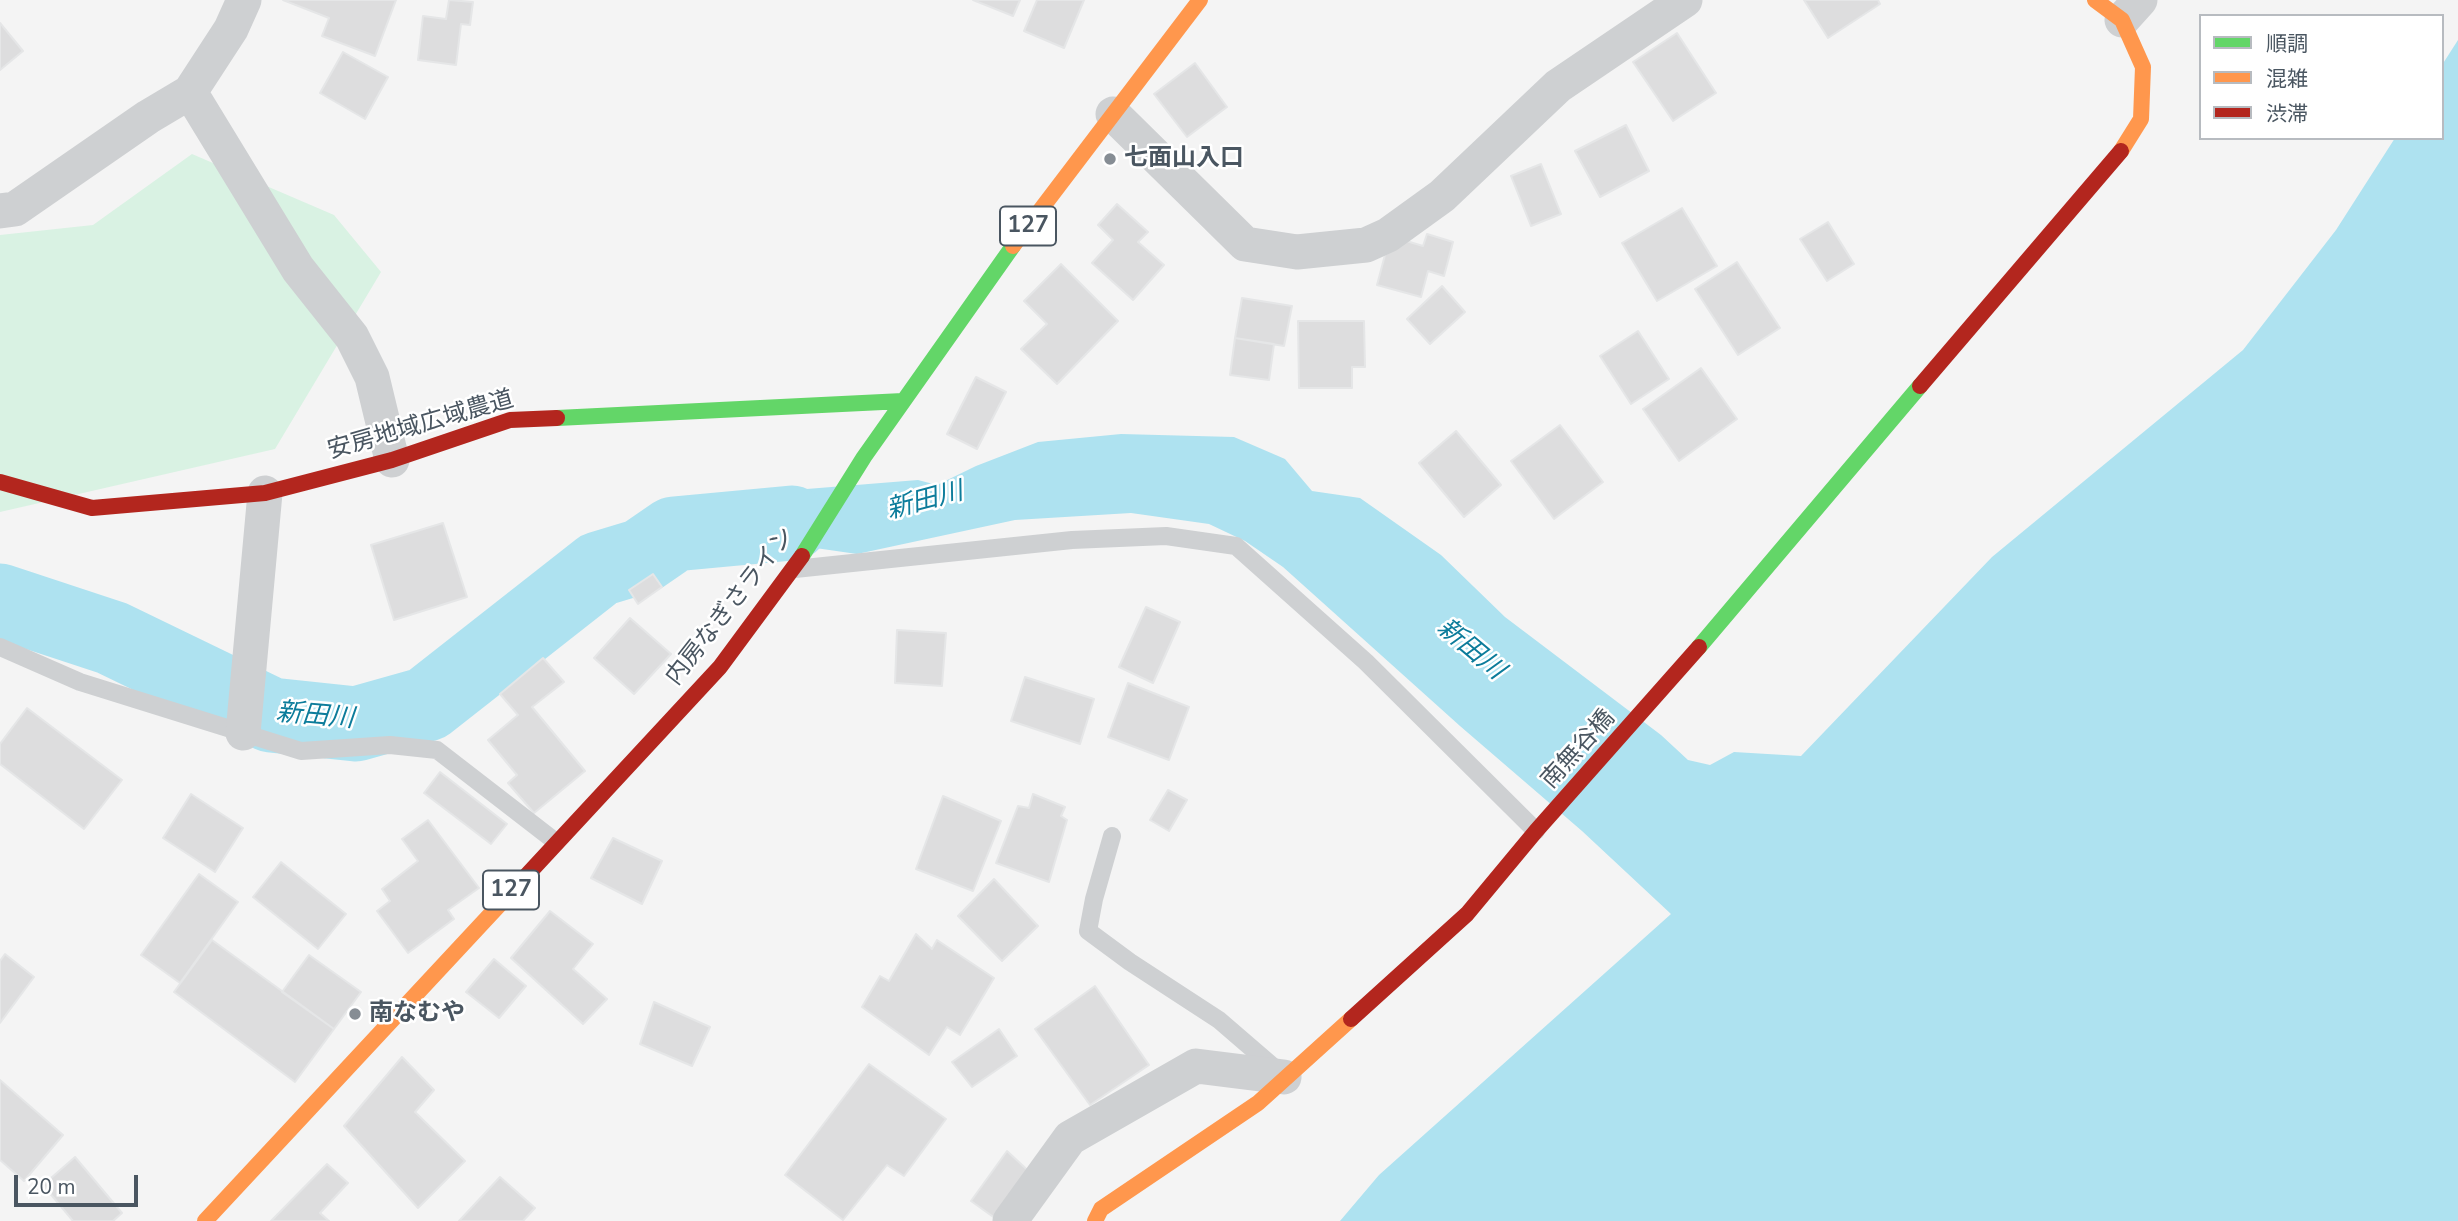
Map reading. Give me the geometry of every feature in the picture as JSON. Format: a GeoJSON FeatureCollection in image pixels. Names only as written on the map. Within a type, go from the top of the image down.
{"type":"FeatureCollection","features":[{"type":"Feature","properties":{"kind":"main road","name":"内房なぎさライン"},"geometry":{"type":"LineString","coordinates":[[205,1221],[720,667],[806,550],[864,457],[1019,237],[1200,0]]}},
{"type":"Feature","properties":{"kind":"main road","name":"南無谷橋"},"geometry":{"type":"LineString","coordinates":[[1095,1221],[1101,1209],[1258,1103],[1467,914],[1643,712],[2122,150],[2141,119],[2143,67],[2119,7]]}},
{"type":"Feature","properties":{"kind":"main road","name":"安房地域広域農道"},"geometry":{"type":"LineString","coordinates":[[0,482],[92,508],[265,493],[391,460],[510,420],[903,401]]}},
{"type":"Feature","properties":{"kind":"street"},"geometry":{"type":"LineString","coordinates":[[0,211],[15,209],[148,117],[190,92],[231,29],[244,0]]}},
{"type":"Feature","properties":{"kind":"street"},"geometry":{"type":"LineString","coordinates":[[1113,114],[1245,244],[1297,251],[1366,245],[1388,235],[1441,196],[1558,86],[1685,0]]}},
{"type":"Feature","properties":{"kind":"street"},"geometry":{"type":"LineString","coordinates":[[190,92],[298,269],[352,337],[372,377],[391,460]]}},
{"type":"Feature","properties":{"kind":"street"},"geometry":{"type":"LineString","coordinates":[[243,733],[265,493]]}},
{"type":"Feature","properties":{"kind":"street"},"geometry":{"type":"LineString","coordinates":[[1010,1221],[1070,1138],[1196,1066],[1284,1077]]}},
{"type":"Feature","properties":{"kind":"lane"},"geometry":{"type":"LineString","coordinates":[[791,569],[1072,540],[1166,536],[1236,546],[1542,825]]}},
{"type":"Feature","properties":{"kind":"lane"},"geometry":{"type":"LineString","coordinates":[[0,648],[80,682],[301,751],[390,745],[437,750],[556,842]]}},
{"type":"Feature","properties":{"kind":"lane"},"geometry":{"type":"LineString","coordinates":[[1112,836],[1094,899],[1088,932],[1219,1020],[1284,1077]]}},
{"type":"Feature","properties":{"kind":"green space"},"geometry":{"type":"Polygon","coordinates":[[[192,154],[334,215],[381,272],[275,449],[0,512],[0,235],[93,225],[192,154]]]}},
{"type":"Feature","properties":{"kind":"water"},"geometry":{"type":"Polygon","coordinates":[[[2458,40],[2458,1221],[1340,1221],[1379,1175],[1671,914],[1582,831],[1283,567],[1245,541],[1209,524],[1131,513],[1015,520],[857,554],[767,541],[690,540],[685,518],[782,491],[918,480],[937,485],[976,466],[1038,442],[1121,434],[1234,437],[1285,459],[1312,491],[1360,498],[1441,555],[1505,617],[1661,735],[1688,760],[1710,765],[1734,752],[1801,756],[1992,557],[2243,350],[2336,230],[2394,140],[2444,140],[2444,62],[2458,40]]]}},
{"type":"Feature","properties":{"kind":"building"},"geometry":{"type":"Polygon","coordinates":[[[283,0],[396,0],[375,56],[322,36],[329,18],[283,0]]]}},
{"type":"Feature","properties":{"kind":"building"},"geometry":{"type":"Polygon","coordinates":[[[449,0],[473,2],[470,25],[461,24],[456,65],[418,60],[423,16],[446,19],[449,0]]]}},
{"type":"Feature","properties":{"kind":"building"},"geometry":{"type":"Polygon","coordinates":[[[973,0],[1020,0],[1013,16],[973,0]]]}},
{"type":"Feature","properties":{"kind":"building"},"geometry":{"type":"Polygon","coordinates":[[[1037,0],[1084,0],[1064,48],[1024,31],[1037,0]]]}},
{"type":"Feature","properties":{"kind":"building"},"geometry":{"type":"Polygon","coordinates":[[[1804,0],[1878,0],[1880,4],[1828,38],[1804,0]]]}},
{"type":"Feature","properties":{"kind":"building"},"geometry":{"type":"Polygon","coordinates":[[[0,23],[23,51],[0,70],[0,23]]]}},
{"type":"Feature","properties":{"kind":"building"},"geometry":{"type":"Polygon","coordinates":[[[1677,33],[1716,93],[1673,121],[1633,62],[1677,33]]]}},
{"type":"Feature","properties":{"kind":"building"},"geometry":{"type":"Polygon","coordinates":[[[343,52],[388,77],[365,119],[320,93],[343,52]]]}},
{"type":"Feature","properties":{"kind":"building"},"geometry":{"type":"Polygon","coordinates":[[[1195,63],[1227,107],[1187,137],[1154,94],[1195,63]]]}},
{"type":"Feature","properties":{"kind":"building"},"geometry":{"type":"Polygon","coordinates":[[[1626,125],[1649,171],[1600,197],[1575,151],[1626,125]]]}},
{"type":"Feature","properties":{"kind":"building"},"geometry":{"type":"Polygon","coordinates":[[[1541,164],[1561,214],[1531,226],[1511,176],[1541,164]]]}},
{"type":"Feature","properties":{"kind":"building"},"geometry":{"type":"Polygon","coordinates":[[[1117,204],[1148,232],[1138,242],[1164,265],[1133,300],[1092,263],[1113,240],[1098,225],[1117,204]]]}},
{"type":"Feature","properties":{"kind":"building"},"geometry":{"type":"Polygon","coordinates":[[[1682,208],[1717,266],[1657,301],[1622,243],[1682,208]]]}},
{"type":"Feature","properties":{"kind":"building"},"geometry":{"type":"Polygon","coordinates":[[[1828,222],[1854,264],[1827,281],[1800,239],[1828,222]]]}},
{"type":"Feature","properties":{"kind":"building"},"geometry":{"type":"Polygon","coordinates":[[[1427,234],[1453,242],[1444,276],[1428,271],[1421,297],[1377,285],[1390,236],[1423,246],[1427,234]]]}},
{"type":"Feature","properties":{"kind":"building"},"geometry":{"type":"Polygon","coordinates":[[[1737,262],[1780,328],[1738,355],[1695,289],[1737,262]]]}},
{"type":"Feature","properties":{"kind":"building"},"geometry":{"type":"Polygon","coordinates":[[[1061,264],[1118,321],[1057,384],[1021,349],[1047,324],[1024,301],[1061,264]]]}},
{"type":"Feature","properties":{"kind":"building"},"geometry":{"type":"Polygon","coordinates":[[[1442,286],[1465,312],[1430,344],[1407,319],[1442,286]]]}},
{"type":"Feature","properties":{"kind":"building"},"geometry":{"type":"Polygon","coordinates":[[[1242,298],[1292,306],[1284,346],[1235,338],[1242,298]]]}},
{"type":"Feature","properties":{"kind":"building"},"geometry":{"type":"Polygon","coordinates":[[[1298,321],[1364,321],[1365,367],[1352,367],[1352,388],[1299,388],[1298,321]]]}},
{"type":"Feature","properties":{"kind":"building"},"geometry":{"type":"Polygon","coordinates":[[[1638,331],[1669,379],[1631,404],[1600,356],[1638,331]]]}},
{"type":"Feature","properties":{"kind":"building"},"geometry":{"type":"Polygon","coordinates":[[[1235,338],[1274,344],[1269,380],[1230,375],[1235,338]]]}},
{"type":"Feature","properties":{"kind":"building"},"geometry":{"type":"Polygon","coordinates":[[[1701,368],[1737,419],[1679,461],[1643,409],[1701,368]]]}},
{"type":"Feature","properties":{"kind":"building"},"geometry":{"type":"Polygon","coordinates":[[[976,377],[1006,392],[977,449],[947,434],[976,377]]]}},
{"type":"Feature","properties":{"kind":"building"},"geometry":{"type":"Polygon","coordinates":[[[1560,425],[1603,482],[1554,519],[1511,461],[1560,425]]]}},
{"type":"Feature","properties":{"kind":"building"},"geometry":{"type":"Polygon","coordinates":[[[1456,431],[1501,485],[1464,517],[1419,463],[1456,431]]]}},
{"type":"Feature","properties":{"kind":"building"},"geometry":{"type":"Polygon","coordinates":[[[443,523],[467,597],[394,620],[371,545],[443,523]]]}},
{"type":"Feature","properties":{"kind":"building"},"geometry":{"type":"Polygon","coordinates":[[[653,574],[662,587],[638,604],[629,590],[653,574]]]}},
{"type":"Feature","properties":{"kind":"building"},"geometry":{"type":"Polygon","coordinates":[[[1146,607],[1180,622],[1153,683],[1119,667],[1146,607]]]}},
{"type":"Feature","properties":{"kind":"building"},"geometry":{"type":"Polygon","coordinates":[[[630,618],[671,654],[634,694],[594,658],[630,618]]]}},
{"type":"Feature","properties":{"kind":"building"},"geometry":{"type":"Polygon","coordinates":[[[897,630],[946,633],[942,686],[895,683],[897,630]]]}},
{"type":"Feature","properties":{"kind":"building"},"geometry":{"type":"Polygon","coordinates":[[[543,658],[564,682],[532,707],[585,771],[534,813],[508,783],[517,775],[488,740],[518,715],[500,694],[543,658]]]}},
{"type":"Feature","properties":{"kind":"building"},"geometry":{"type":"Polygon","coordinates":[[[1025,677],[1094,699],[1080,744],[1011,721],[1025,677]]]}},
{"type":"Feature","properties":{"kind":"building"},"geometry":{"type":"Polygon","coordinates":[[[1128,683],[1189,707],[1169,760],[1108,737],[1128,683]]]}},
{"type":"Feature","properties":{"kind":"building"},"geometry":{"type":"Polygon","coordinates":[[[27,708],[122,780],[84,829],[0,764],[0,744],[27,708]]]}},
{"type":"Feature","properties":{"kind":"building"},"geometry":{"type":"Polygon","coordinates":[[[440,772],[507,824],[491,844],[424,793],[440,772]]]}},
{"type":"Feature","properties":{"kind":"building"},"geometry":{"type":"Polygon","coordinates":[[[1168,790],[1187,800],[1169,831],[1150,820],[1168,790]]]}},
{"type":"Feature","properties":{"kind":"building"},"geometry":{"type":"Polygon","coordinates":[[[191,794],[243,828],[215,872],[163,838],[191,794]]]}},
{"type":"Feature","properties":{"kind":"building"},"geometry":{"type":"Polygon","coordinates":[[[1033,794],[1065,807],[1061,816],[1067,820],[1049,882],[996,863],[1018,806],[1029,808],[1033,794]]]}},
{"type":"Feature","properties":{"kind":"building"},"geometry":{"type":"Polygon","coordinates":[[[943,796],[1001,821],[973,891],[916,869],[943,796]]]}},
{"type":"Feature","properties":{"kind":"building"},"geometry":{"type":"Polygon","coordinates":[[[428,820],[479,888],[448,910],[454,919],[408,953],[377,911],[390,901],[382,889],[418,861],[402,839],[428,820]]]}},
{"type":"Feature","properties":{"kind":"building"},"geometry":{"type":"Polygon","coordinates":[[[613,838],[662,861],[642,904],[591,878],[613,838]]]}},
{"type":"Feature","properties":{"kind":"building"},"geometry":{"type":"Polygon","coordinates":[[[281,862],[346,914],[318,949],[253,897],[281,862]]]}},
{"type":"Feature","properties":{"kind":"building"},"geometry":{"type":"Polygon","coordinates":[[[199,874],[238,902],[180,983],[141,955],[199,874]]]}},
{"type":"Feature","properties":{"kind":"building"},"geometry":{"type":"Polygon","coordinates":[[[994,879],[1038,926],[1002,961],[958,916],[994,879]]]}},
{"type":"Feature","properties":{"kind":"building"},"geometry":{"type":"Polygon","coordinates":[[[550,911],[593,944],[573,969],[607,999],[583,1024],[511,958],[550,911]]]}},
{"type":"Feature","properties":{"kind":"building"},"geometry":{"type":"Polygon","coordinates":[[[916,934],[932,949],[937,940],[994,978],[960,1035],[947,1027],[929,1055],[862,1007],[880,976],[889,981],[916,934]]]}},
{"type":"Feature","properties":{"kind":"building"},"geometry":{"type":"Polygon","coordinates":[[[212,940],[334,1029],[295,1082],[174,992],[212,940]]]}},
{"type":"Feature","properties":{"kind":"building"},"geometry":{"type":"Polygon","coordinates":[[[5,954],[34,977],[0,1023],[0,961],[5,954]]]}},
{"type":"Feature","properties":{"kind":"building"},"geometry":{"type":"Polygon","coordinates":[[[309,955],[361,992],[334,1029],[282,992],[309,955]]]}},
{"type":"Feature","properties":{"kind":"building"},"geometry":{"type":"Polygon","coordinates":[[[494,959],[526,986],[499,1018],[466,992],[494,959]]]}},
{"type":"Feature","properties":{"kind":"building"},"geometry":{"type":"Polygon","coordinates":[[[1095,986],[1149,1065],[1090,1105],[1035,1029],[1095,986]]]}},
{"type":"Feature","properties":{"kind":"building"},"geometry":{"type":"Polygon","coordinates":[[[654,1002],[710,1027],[692,1066],[640,1044],[654,1002]]]}},
{"type":"Feature","properties":{"kind":"building"},"geometry":{"type":"Polygon","coordinates":[[[999,1029],[1017,1056],[972,1087],[952,1062],[999,1029]]]}},
{"type":"Feature","properties":{"kind":"building"},"geometry":{"type":"Polygon","coordinates":[[[402,1057],[434,1090],[415,1112],[465,1161],[418,1208],[344,1126],[402,1057]]]}},
{"type":"Feature","properties":{"kind":"building"},"geometry":{"type":"Polygon","coordinates":[[[869,1064],[946,1119],[904,1176],[887,1165],[843,1220],[785,1175],[869,1064]]]}},
{"type":"Feature","properties":{"kind":"building"},"geometry":{"type":"Polygon","coordinates":[[[0,1080],[63,1135],[24,1181],[0,1160],[0,1080]]]}},
{"type":"Feature","properties":{"kind":"building"},"geometry":{"type":"Polygon","coordinates":[[[1007,1151],[1036,1178],[999,1221],[971,1201],[1007,1151]]]}},
{"type":"Feature","properties":{"kind":"building"},"geometry":{"type":"Polygon","coordinates":[[[75,1157],[122,1213],[113,1221],[73,1221],[43,1185],[75,1157]]]}},
{"type":"Feature","properties":{"kind":"building"},"geometry":{"type":"Polygon","coordinates":[[[327,1164],[348,1183],[320,1213],[329,1221],[271,1221],[327,1164]]]}},
{"type":"Feature","properties":{"kind":"building"},"geometry":{"type":"Polygon","coordinates":[[[500,1177],[535,1208],[523,1221],[459,1221],[500,1177]]]}},
{"type":"Feature","properties":{"kind":"waterway","name":"新田川"},"geometry":{"type":"LineString","coordinates":[[0,601],[112,638],[271,715],[356,724],[427,704],[599,569],[642,556],[674,534],[792,523]]}},
{"type":"Feature","properties":{"kind":"traffic: fast"},"geometry":{"type":"LineString","coordinates":[[802,556],[864,457],[1013,246]]}},
{"type":"Feature","properties":{"kind":"traffic: fast"},"geometry":{"type":"LineString","coordinates":[[1699,647],[1920,386]]}},
{"type":"Feature","properties":{"kind":"traffic: fast"},"geometry":{"type":"LineString","coordinates":[[557,418],[903,401]]}},
{"type":"Feature","properties":{"kind":"traffic: slow"},"geometry":{"type":"LineString","coordinates":[[1013,246],[1200,0]]}},
{"type":"Feature","properties":{"kind":"traffic: slow"},"geometry":{"type":"LineString","coordinates":[[2095,0],[2122,20],[2143,67],[2141,119],[2121,151]]}},
{"type":"Feature","properties":{"kind":"traffic: slow"},"geometry":{"type":"LineString","coordinates":[[205,1221],[502,902]]}},
{"type":"Feature","properties":{"kind":"traffic: slow"},"geometry":{"type":"LineString","coordinates":[[1095,1221],[1101,1209],[1258,1103],[1351,1019]]}},
{"type":"Feature","properties":{"kind":"traffic: jam"},"geometry":{"type":"LineString","coordinates":[[1920,386],[2121,151]]}},
{"type":"Feature","properties":{"kind":"traffic: jam"},"geometry":{"type":"LineString","coordinates":[[0,482],[92,508],[265,493],[392,460],[510,420],[557,418]]}},
{"type":"Feature","properties":{"kind":"traffic: jam"},"geometry":{"type":"LineString","coordinates":[[502,902],[720,667],[802,556]]}},
{"type":"Feature","properties":{"kind":"traffic: jam"},"geometry":{"type":"LineString","coordinates":[[1351,1019],[1467,914],[1536,831],[1699,647]]}},
{"type":"Feature","properties":{"kind":"place","name":"七面山入口"},"geometry":{"type":"Point","coordinates":[1110,159]}},
{"type":"Feature","properties":{"kind":"place","name":"南なむや"},"geometry":{"type":"Point","coordinates":[355,1014]}}]}
